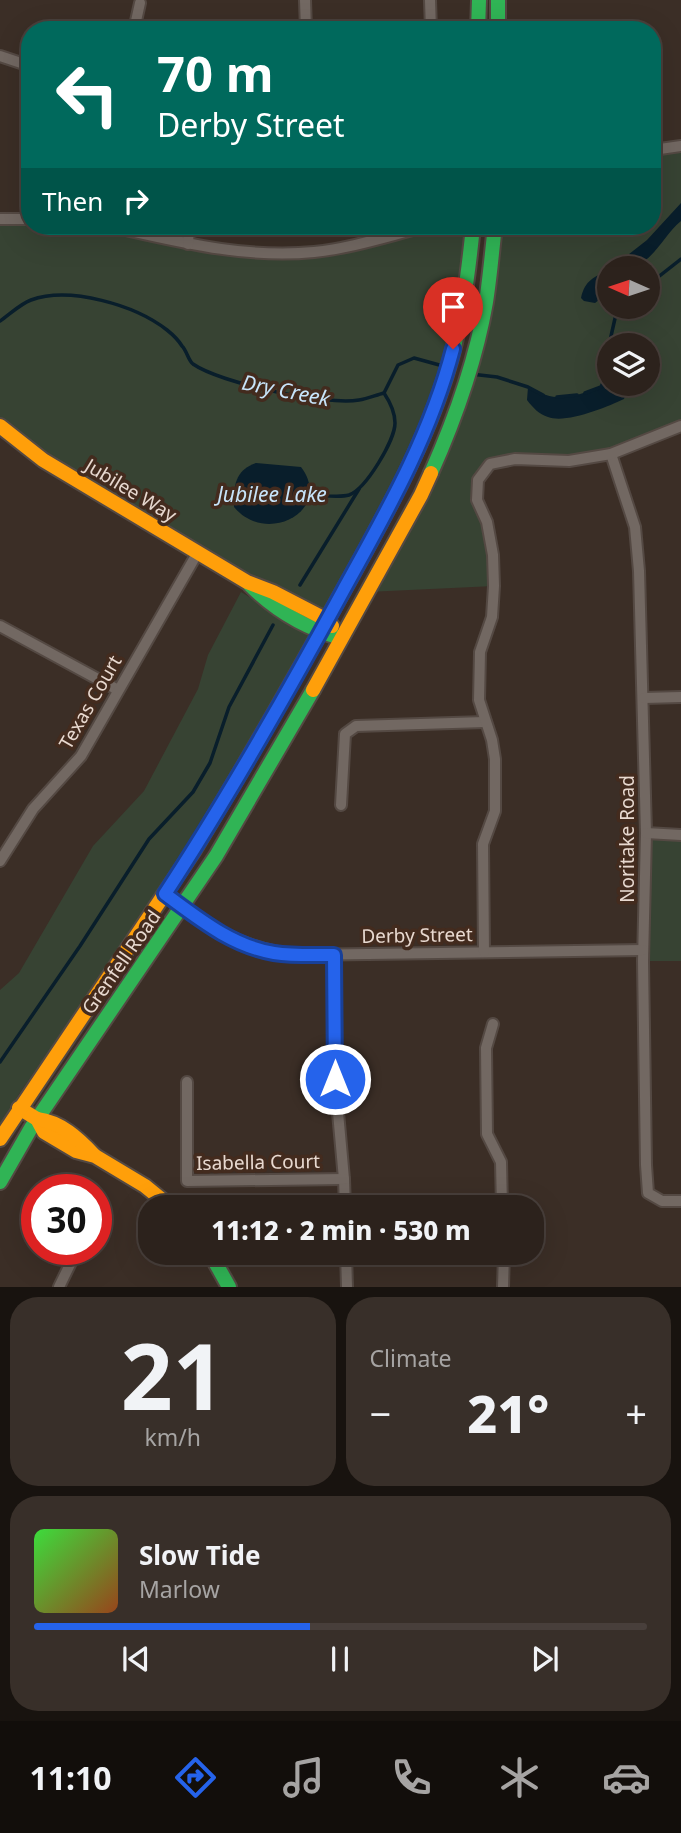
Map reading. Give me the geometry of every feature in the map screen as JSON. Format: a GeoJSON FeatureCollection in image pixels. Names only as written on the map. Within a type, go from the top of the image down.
{"type":"FeatureCollection","features":[{"type":"Feature","properties":{"kind":"main road"},"geometry":{"type":"LineString","coordinates":[[478,21],[479,0]]}},
{"type":"Feature","properties":{"kind":"main road"},"geometry":{"type":"LineString","coordinates":[[498,0],[498,21]]}},
{"type":"Feature","properties":{"kind":"main road","name":"Grenfell Road"},"geometry":{"type":"LineString","coordinates":[[0,1139],[165,894],[241,774],[411,464],[425,434],[453,349],[467,285],[472,235]]}},
{"type":"Feature","properties":{"kind":"main road","name":"Grenfell Road"},"geometry":{"type":"LineString","coordinates":[[0,1182],[37,1119],[183,907],[262,779],[421,495],[446,439],[473,356],[486,302],[494,235]]}},
{"type":"Feature","properties":{"kind":"main road","name":"Jubilee Way"},"geometry":{"type":"LineString","coordinates":[[0,426],[43,460],[247,582],[267,603],[324,627],[341,638]]}},
{"type":"Feature","properties":{"kind":"main road"},"geometry":{"type":"LineString","coordinates":[[19,1108],[37,1119],[44,1132],[76,1151],[95,1156],[156,1195]]}},
{"type":"Feature","properties":{"kind":"main road"},"geometry":{"type":"LineString","coordinates":[[217,1265],[229,1287]]}},
{"type":"Feature","properties":{"kind":"street"},"geometry":{"type":"LineString","coordinates":[[304,0],[305,21]]}},
{"type":"Feature","properties":{"kind":"street"},"geometry":{"type":"LineString","coordinates":[[429,0],[430,21]]}},
{"type":"Feature","properties":{"kind":"street"},"geometry":{"type":"LineString","coordinates":[[136,21],[140,3]]}},
{"type":"Feature","properties":{"kind":"street"},"geometry":{"type":"LineString","coordinates":[[0,56],[21,63]]}},
{"type":"Feature","properties":{"kind":"street"},"geometry":{"type":"LineString","coordinates":[[661,149],[681,146]]}},
{"type":"Feature","properties":{"kind":"street"},"geometry":{"type":"LineString","coordinates":[[0,219],[21,219]]}},
{"type":"Feature","properties":{"kind":"street"},"geometry":{"type":"LineString","coordinates":[[148,235],[233,251],[290,254],[317,252],[395,235]]}},
{"type":"Feature","properties":{"kind":"street"},"geometry":{"type":"LineString","coordinates":[[188,235],[188,244]]}},
{"type":"Feature","properties":{"kind":"street"},"geometry":{"type":"LineString","coordinates":[[484,952],[484,844],[495,811],[495,759],[480,700],[480,652],[492,617],[493,555],[487,522],[477,500],[478,480],[489,464],[515,459],[569,461],[611,454],[681,426]]}},
{"type":"Feature","properties":{"kind":"street","name":"Noritake Road"},"geometry":{"type":"LineString","coordinates":[[611,454],[635,527],[639,571],[646,833],[643,950],[649,1193],[662,1201],[681,1201]]}},
{"type":"Feature","properties":{"kind":"street","name":"Texas Court"},"geometry":{"type":"LineString","coordinates":[[0,861],[33,809],[82,756],[198,552]]}},
{"type":"Feature","properties":{"kind":"street"},"geometry":{"type":"LineString","coordinates":[[0,626],[118,691]]}},
{"type":"Feature","properties":{"kind":"street"},"geometry":{"type":"LineString","coordinates":[[643,698],[681,697]]}},
{"type":"Feature","properties":{"kind":"street"},"geometry":{"type":"LineString","coordinates":[[341,805],[345,734],[356,726],[485,722]]}},
{"type":"Feature","properties":{"kind":"street"},"geometry":{"type":"LineString","coordinates":[[646,833],[681,835]]}},
{"type":"Feature","properties":{"kind":"street","name":"Derby Street"},"geometry":{"type":"LineString","coordinates":[[165,894],[230,939],[285,954],[643,950]]}},
{"type":"Feature","properties":{"kind":"street"},"geometry":{"type":"LineString","coordinates":[[334,955],[335,1079],[345,1195]]}},
{"type":"Feature","properties":{"kind":"street"},"geometry":{"type":"LineString","coordinates":[[493,1024],[486,1048],[487,1133],[501,1162],[502,1195]]}},
{"type":"Feature","properties":{"kind":"street","name":"Isabella Court"},"geometry":{"type":"LineString","coordinates":[[187,1082],[187,1181],[344,1179]]}},
{"type":"Feature","properties":{"kind":"street"},"geometry":{"type":"LineString","coordinates":[[59,1287],[70,1265]]}},
{"type":"Feature","properties":{"kind":"street"},"geometry":{"type":"LineString","coordinates":[[346,1265],[347,1287]]}},
{"type":"Feature","properties":{"kind":"street"},"geometry":{"type":"LineString","coordinates":[[503,1287],[504,1265]]}},
{"type":"Feature","properties":{"kind":"green space"},"geometry":{"type":"Polygon","coordinates":[[[681,146],[681,426],[611,454],[490,464],[478,480],[487,522],[494,586],[367,592],[440,451],[477,341],[492,235],[661,235],[661,149],[681,146]]]}},
{"type":"Feature","properties":{"kind":"green space"},"geometry":{"type":"Polygon","coordinates":[[[0,219],[21,219],[21,235],[153,235],[239,252],[318,252],[391,235],[471,235],[441,389],[327,620],[247,582],[0,426],[0,219]]]}},
{"type":"Feature","properties":{"kind":"green space"},"geometry":{"type":"Polygon","coordinates":[[[241,592],[307,630],[311,635],[310,642],[237,768],[160,891],[19,1094],[0,1126],[0,990],[19,973],[93,846],[144,791],[198,689],[208,655],[241,592]]]}},
{"type":"Feature","properties":{"kind":"green space"},"geometry":{"type":"Polygon","coordinates":[[[646,833],[681,835],[681,961],[643,961],[646,833]]]}},
{"type":"Feature","properties":{"kind":"water"},"geometry":{"type":"Polygon","coordinates":[[[681,203],[681,221],[655,251],[650,256],[627,256],[652,235],[661,235],[661,225],[681,203]]]}},
{"type":"Feature","properties":{"kind":"water"},"geometry":{"type":"Polygon","coordinates":[[[597,276],[597,301],[584,301],[581,298],[583,292],[597,276]]]}},
{"type":"Feature","properties":{"kind":"water"},"geometry":{"type":"Polygon","coordinates":[[[528,387],[555,397],[581,394],[597,388],[597,396],[625,396],[624,399],[597,410],[556,419],[539,412],[527,400],[528,387]]]}},
{"type":"Feature","properties":{"kind":"water","name":"Jubilee Lake"},"geometry":{"type":"Polygon","coordinates":[[[256,463],[301,467],[309,483],[309,497],[303,509],[292,518],[278,523],[263,523],[247,518],[234,507],[237,480],[244,470],[256,463]]]}},
{"type":"Feature","properties":{"kind":"waterway","name":"Dry Creek"},"geometry":{"type":"LineString","coordinates":[[660,276],[681,259]]}},
{"type":"Feature","properties":{"kind":"waterway","name":"Dry Creek"},"geometry":{"type":"LineString","coordinates":[[0,321],[27,302],[47,296],[64,295],[102,300],[154,321],[181,344],[193,364],[207,371],[249,385],[323,400],[359,400],[384,393],[398,365],[414,358],[443,366]]}},
{"type":"Feature","properties":{"kind":"waterway","name":"Dry Creek"},"geometry":{"type":"LineString","coordinates":[[612,333],[615,319]]}},
{"type":"Feature","properties":{"kind":"waterway","name":"Dry Creek"},"geometry":{"type":"LineString","coordinates":[[471,374],[497,377],[543,395]]}},
{"type":"Feature","properties":{"kind":"waterway","name":"Dry Creek"},"geometry":{"type":"LineString","coordinates":[[585,393],[597,388]]}},
{"type":"Feature","properties":{"kind":"waterway"},"geometry":{"type":"LineString","coordinates":[[311,495],[349,495],[371,474],[394,431],[392,407],[384,393]]}},
{"type":"Feature","properties":{"kind":"waterway","name":"Dry Creek"},"geometry":{"type":"LineString","coordinates":[[557,397],[577,395]]}},
{"type":"Feature","properties":{"kind":"waterway"},"geometry":{"type":"LineString","coordinates":[[300,585],[359,489]]}},
{"type":"Feature","properties":{"kind":"waterway"},"geometry":{"type":"LineString","coordinates":[[0,1062],[149,839],[193,792],[210,763],[229,707],[273,625]]}},
{"type":"Feature","properties":{"kind":"traffic: fast"},"geometry":{"type":"LineString","coordinates":[[478,21],[479,0]]}},
{"type":"Feature","properties":{"kind":"traffic: fast"},"geometry":{"type":"LineString","coordinates":[[498,0],[498,21]]}},
{"type":"Feature","properties":{"kind":"traffic: fast"},"geometry":{"type":"LineString","coordinates":[[228,793],[365,551],[426,429],[445,378],[460,322],[472,235]]}},
{"type":"Feature","properties":{"kind":"traffic: fast"},"geometry":{"type":"LineString","coordinates":[[431,473],[477,346],[486,302],[494,235]]}},
{"type":"Feature","properties":{"kind":"traffic: fast"},"geometry":{"type":"LineString","coordinates":[[250,585],[292,618],[341,638]]}},
{"type":"Feature","properties":{"kind":"traffic: fast"},"geometry":{"type":"LineString","coordinates":[[0,1182],[31,1128],[216,856],[313,690]]}},
{"type":"Feature","properties":{"kind":"traffic: fast"},"geometry":{"type":"LineString","coordinates":[[217,1265],[229,1287]]}},
{"type":"Feature","properties":{"kind":"traffic: slow"},"geometry":{"type":"LineString","coordinates":[[0,426],[43,460],[247,582],[273,592],[327,620],[332,626]]}},
{"type":"Feature","properties":{"kind":"traffic: slow"},"geometry":{"type":"LineString","coordinates":[[313,690],[431,473]]}},
{"type":"Feature","properties":{"kind":"traffic: slow"},"geometry":{"type":"LineString","coordinates":[[0,1139],[194,850],[228,793]]}},
{"type":"Feature","properties":{"kind":"traffic: slow"},"geometry":{"type":"LineString","coordinates":[[19,1108],[37,1119],[44,1132],[76,1151],[95,1156],[156,1195]]}},
{"type":"Feature","properties":{"kind":"traffic: slow"},"geometry":{"type":"LineString","coordinates":[[37,1119],[61,1127],[94,1155]]}},
{"type":"Feature","properties":{"kind":"route"},"geometry":{"type":"LineString","coordinates":[[335,1079],[334,955],[273,953],[230,939],[165,894],[273,718],[390,505],[425,434],[453,349]]}}]}
